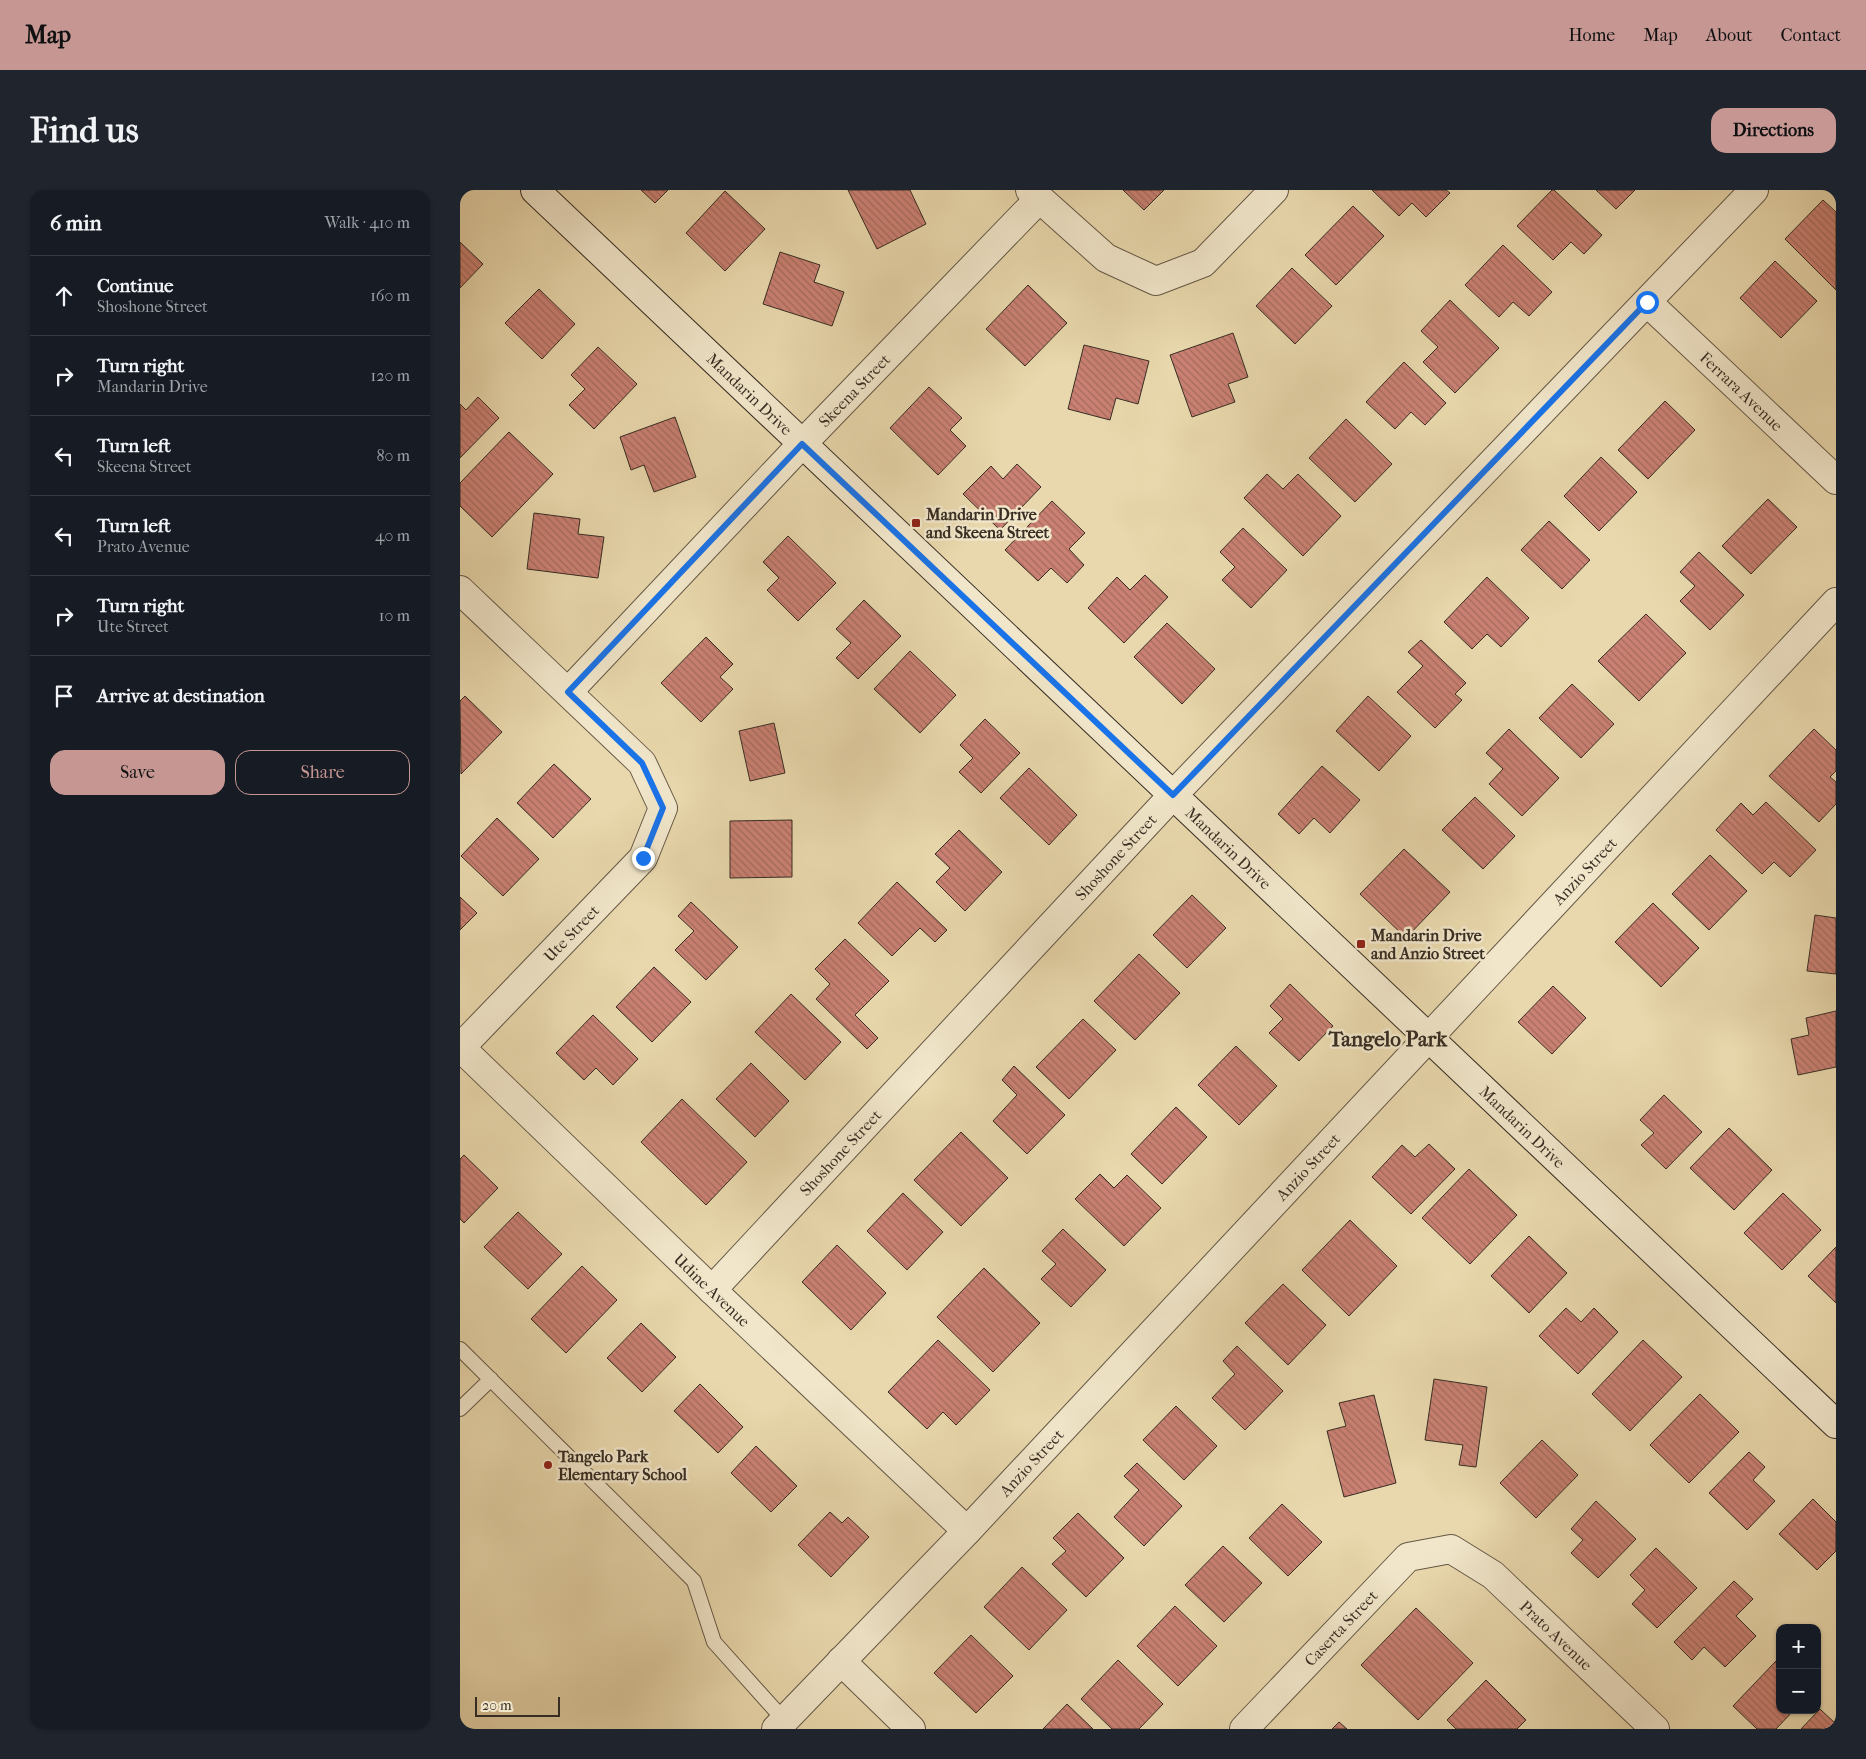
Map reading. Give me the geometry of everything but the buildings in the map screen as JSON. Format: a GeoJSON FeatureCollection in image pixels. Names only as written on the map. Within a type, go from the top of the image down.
{"type":"FeatureCollection","features":[{"type":"Feature","properties":{"kind":"street","name":"Mandarin Drive"},"geometry":{"type":"LineString","coordinates":[[535,190],[1836,1424]]}},
{"type":"Feature","properties":{"kind":"street"},"geometry":{"type":"LineString","coordinates":[[1035,194],[1106,258],[1156,282],[1203,263],[1274,190]]}},
{"type":"Feature","properties":{"kind":"street","name":"Shoshone Street"},"geometry":{"type":"LineString","coordinates":[[712,1290],[1173,795],[1754,190]]}},
{"type":"Feature","properties":{"kind":"street","name":"Skeena Street"},"geometry":{"type":"LineString","coordinates":[[568,692],[1035,194]]}},
{"type":"Feature","properties":{"kind":"street","name":"Ferrara Avenue"},"geometry":{"type":"LineString","coordinates":[[1647,302],[1836,480]]}},
{"type":"Feature","properties":{"kind":"street"},"geometry":{"type":"LineString","coordinates":[[460,590],[568,692]]}},
{"type":"Feature","properties":{"kind":"street","name":"Anzio Street"},"geometry":{"type":"LineString","coordinates":[[780,1724],[967,1531],[1836,602]]}},
{"type":"Feature","properties":{"kind":"street","name":"Ute Street"},"geometry":{"type":"LineString","coordinates":[[460,1047],[643,858],[663,808],[642,763],[568,692]]}},
{"type":"Feature","properties":{"kind":"street","name":"Udine Avenue"},"geometry":{"type":"LineString","coordinates":[[460,1047],[712,1290],[967,1531]]}},
{"type":"Feature","properties":{"kind":"street","name":"Caserta Street"},"geometry":{"type":"LineString","coordinates":[[1244,1729],[1408,1557],[1450,1549]]}},
{"type":"Feature","properties":{"kind":"street","name":"Prato Avenue"},"geometry":{"type":"LineString","coordinates":[[1450,1549],[1493,1575],[1655,1729]]}},
{"type":"Feature","properties":{"kind":"street"},"geometry":{"type":"LineString","coordinates":[[841,1661],[911,1729]]}},
{"type":"Feature","properties":{"kind":"lane"},"geometry":{"type":"LineString","coordinates":[[460,1349],[694,1581],[714,1642],[780,1724]]}},
{"type":"Feature","properties":{"kind":"lane"},"geometry":{"type":"LineString","coordinates":[[460,1408],[491,1379]]}},
{"type":"Feature","properties":{"kind":"place","name":"Mandarin Drive and Skeena Street"},"geometry":{"type":"Point","coordinates":[916,523]}},
{"type":"Feature","properties":{"kind":"place","name":"Mandarin Drive and Anzio Street"},"geometry":{"type":"Point","coordinates":[1361,944]}},
{"type":"Feature","properties":{"kind":"place","name":"Tangelo Park Elementary School"},"geometry":{"type":"Point","coordinates":[548,1465]}},
{"type":"Feature","properties":{"kind":"district","name":"Tangelo Park"},"geometry":{"type":"Point","coordinates":[1388,1039]}},
{"type":"Feature","properties":{"kind":"route"},"geometry":{"type":"LineString","coordinates":[[643,858],[663,808],[642,763],[568,692],[802,444],[1173,795],[1647,302]]}}]}
